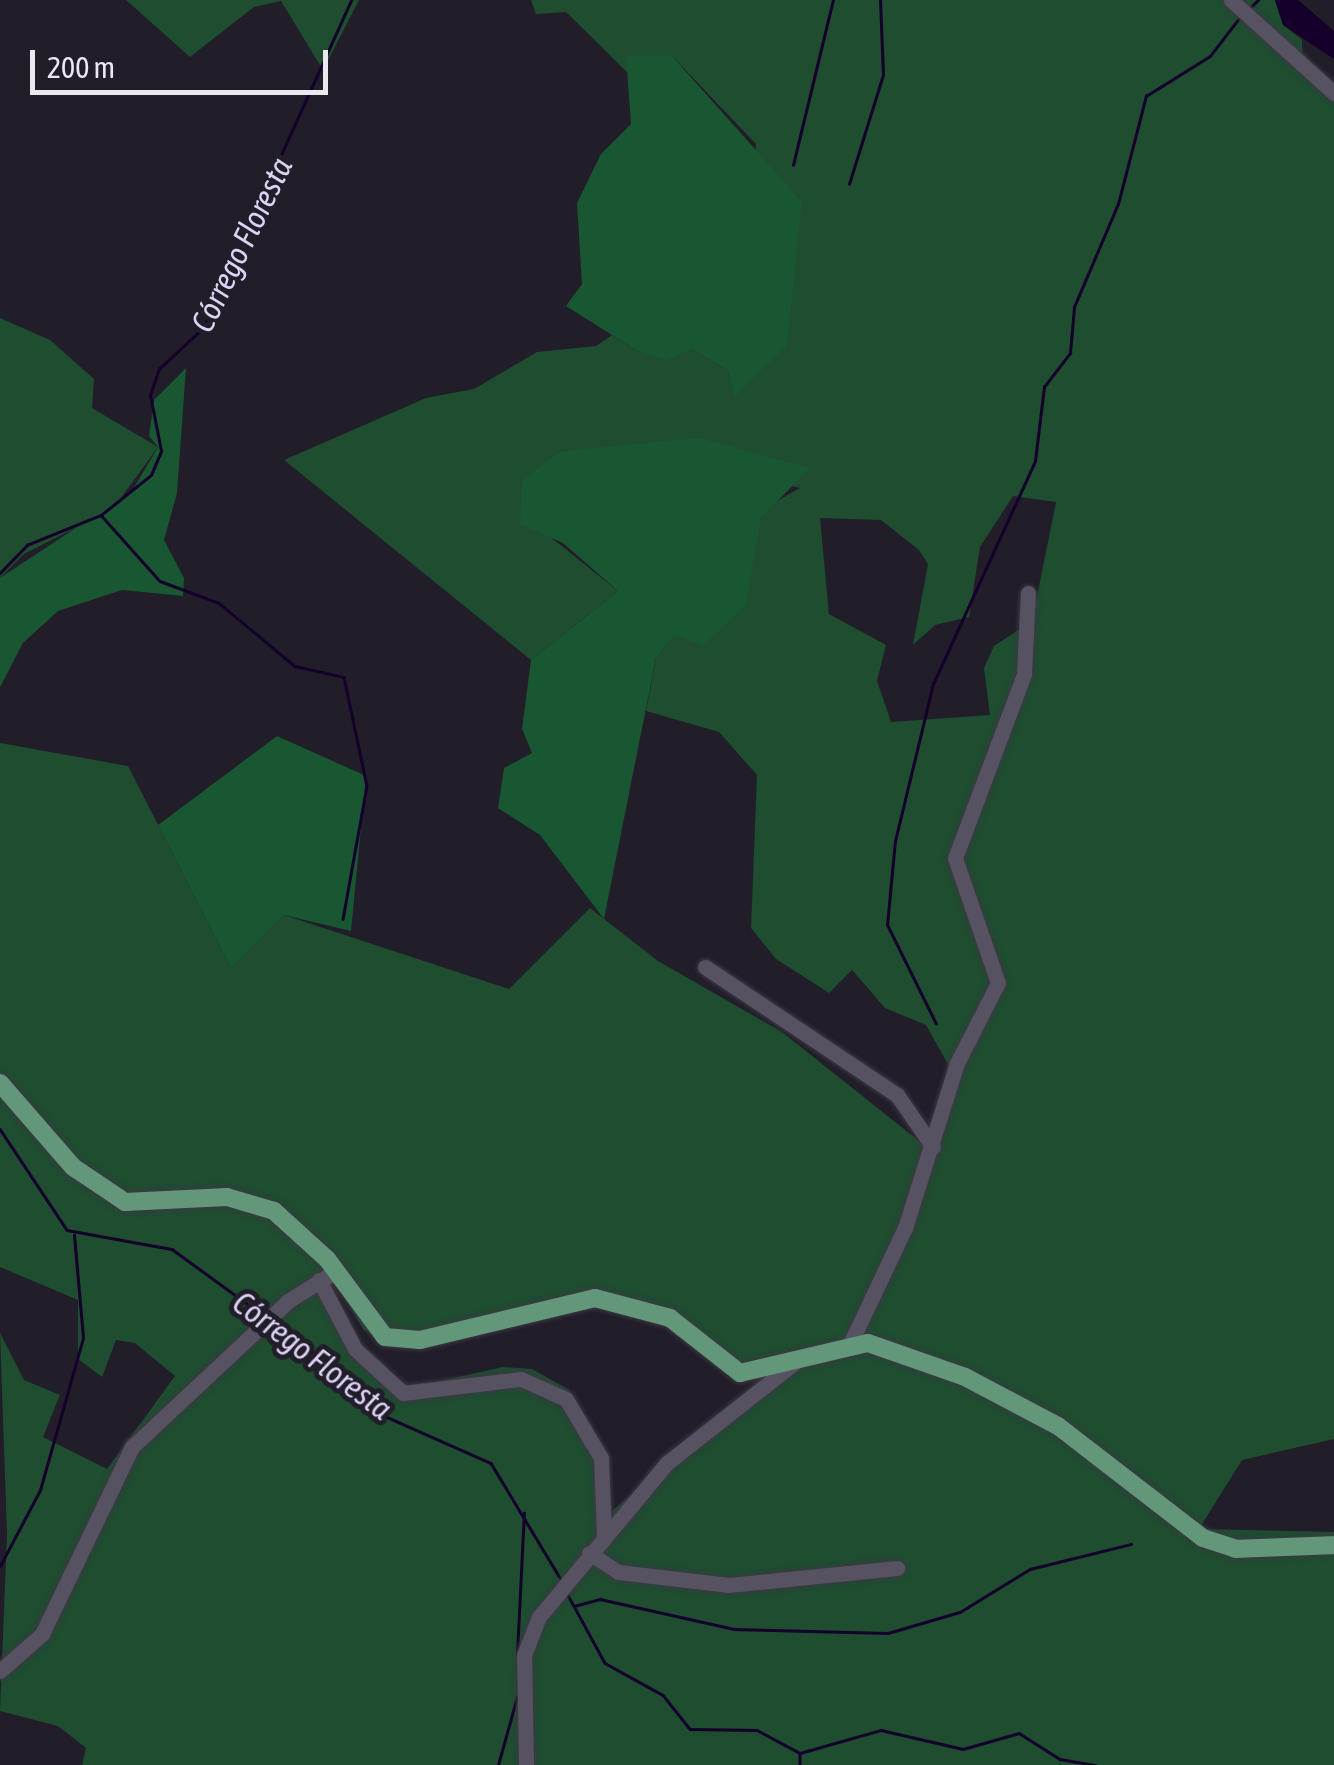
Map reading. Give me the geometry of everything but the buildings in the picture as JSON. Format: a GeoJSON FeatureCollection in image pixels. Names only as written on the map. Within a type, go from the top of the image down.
{"type":"FeatureCollection","features":[{"type":"Feature","properties":{"kind":"main road"},"geometry":{"type":"LineString","coordinates":[[0,1083],[98,1189],[139,1204],[261,1204],[336,1270],[377,1332],[400,1341],[594,1298],[670,1318],[740,1373],[851,1342],[965,1377],[1058,1426],[1203,1538],[1236,1549],[1334,1546]]}},
{"type":"Feature","properties":{"kind":"street"},"geometry":{"type":"LineString","coordinates":[[1231,0],[1334,93]]}},
{"type":"Feature","properties":{"kind":"street"},"geometry":{"type":"LineString","coordinates":[[851,1342],[933,1148],[957,1063],[998,983],[956,858],[1024,674],[1028,593]]}},
{"type":"Feature","properties":{"kind":"street"},"geometry":{"type":"LineString","coordinates":[[705,967],[896,1094],[933,1148]]}},
{"type":"Feature","properties":{"kind":"street"},"geometry":{"type":"LineString","coordinates":[[0,1671],[46,1628],[132,1447],[266,1321],[336,1270]]}},
{"type":"Feature","properties":{"kind":"street"},"geometry":{"type":"LineString","coordinates":[[319,1280],[355,1349],[403,1393],[521,1379],[560,1394],[601,1458],[604,1537]]}},
{"type":"Feature","properties":{"kind":"street"},"geometry":{"type":"LineString","coordinates":[[526,1765],[525,1644],[589,1553],[667,1464],[799,1359]]}},
{"type":"Feature","properties":{"kind":"street"},"geometry":{"type":"LineString","coordinates":[[589,1553],[618,1572],[728,1586],[897,1568]]}},
{"type":"Feature","properties":{"kind":"green space"},"geometry":{"type":"Polygon","coordinates":[[[126,0],[359,0],[323,70],[281,1],[254,7],[190,57],[126,0]]]}},
{"type":"Feature","properties":{"kind":"green space"},"geometry":{"type":"Polygon","coordinates":[[[531,0],[1275,0],[1283,25],[1302,40],[1303,65],[1334,92],[1334,1439],[1242,1460],[1199,1529],[1334,1532],[1334,1765],[82,1765],[86,1748],[58,1726],[0,1711],[7,1534],[0,1333],[24,1380],[60,1395],[43,1437],[107,1469],[175,1376],[135,1343],[116,1340],[102,1377],[78,1359],[78,1300],[0,1267],[0,743],[128,766],[231,968],[284,915],[509,989],[590,908],[658,961],[782,1032],[924,1145],[950,1068],[926,1025],[885,1008],[852,970],[829,993],[776,959],[751,928],[757,775],[719,732],[646,711],[656,658],[772,504],[800,488],[640,447],[560,451],[538,527],[618,591],[531,660],[284,460],[426,398],[474,389],[537,352],[596,346],[612,335],[636,350],[692,349],[728,371],[734,396],[756,144],[672,56],[626,57],[634,79],[566,12],[536,14],[531,0]],[[1013,496],[980,547],[969,617],[935,625],[913,645],[928,564],[919,550],[881,520],[820,518],[829,614],[886,645],[877,681],[891,722],[990,715],[984,668],[994,646],[1032,621],[1056,502],[1013,496]],[[336,1282],[325,1288],[365,1361],[409,1388],[503,1367],[532,1369],[569,1390],[608,1473],[612,1511],[769,1380],[734,1376],[660,1314],[611,1299],[394,1347],[363,1329],[336,1282]]]}},
{"type":"Feature","properties":{"kind":"green space"},"geometry":{"type":"Polygon","coordinates":[[[626,56],[672,56],[802,202],[787,345],[734,397],[728,371],[692,349],[666,360],[636,350],[566,306],[582,284],[577,203],[601,154],[631,124],[626,56]]]}},
{"type":"Feature","properties":{"kind":"green space"},"geometry":{"type":"Polygon","coordinates":[[[0,318],[50,340],[94,379],[92,408],[158,447],[113,509],[24,554],[0,578],[0,318]]]}},
{"type":"Feature","properties":{"kind":"green space"},"geometry":{"type":"Polygon","coordinates":[[[186,368],[177,493],[164,540],[184,578],[183,596],[122,590],[58,611],[23,643],[0,687],[0,578],[132,491],[158,447],[149,436],[154,400],[186,368]]]}},
{"type":"Feature","properties":{"kind":"green space"},"geometry":{"type":"Polygon","coordinates":[[[699,438],[810,468],[761,518],[746,605],[704,645],[674,635],[656,658],[604,919],[540,835],[498,808],[504,768],[532,753],[522,729],[531,660],[618,591],[563,543],[520,524],[522,480],[561,451],[699,438]]]}},
{"type":"Feature","properties":{"kind":"green space"},"geometry":{"type":"Polygon","coordinates":[[[277,736],[366,776],[351,931],[284,915],[231,968],[158,825],[277,736]]]}},
{"type":"Feature","properties":{"kind":"shaded area"},"geometry":{"type":"Polygon","coordinates":[[[1275,0],[1298,0],[1334,31],[1334,59],[1283,25],[1275,0]]]}},
{"type":"Feature","properties":{"kind":"waterway","name":"Córrego Floresta"},"geometry":{"type":"LineString","coordinates":[[0,573],[27,545],[101,515],[151,475],[161,451],[150,395],[159,369],[202,329],[351,0]]}},
{"type":"Feature","properties":{"kind":"waterway"},"geometry":{"type":"LineString","coordinates":[[793,165],[833,0]]}},
{"type":"Feature","properties":{"kind":"waterway"},"geometry":{"type":"LineString","coordinates":[[849,184],[883,75],[880,0]]}},
{"type":"Feature","properties":{"kind":"waterway"},"geometry":{"type":"LineString","coordinates":[[1251,7],[1258,0]]}},
{"type":"Feature","properties":{"kind":"waterway"},"geometry":{"type":"LineString","coordinates":[[936,1024],[887,925],[895,841],[933,684],[1035,461],[1044,387],[1070,353],[1074,307],[1118,204],[1146,96],[1210,56],[1240,17]]}},
{"type":"Feature","properties":{"kind":"waterway"},"geometry":{"type":"LineString","coordinates":[[102,516],[160,581],[219,603],[295,666],[344,677],[367,786],[343,919]]}},
{"type":"Feature","properties":{"kind":"waterway","name":"Córrego Floresta"},"geometry":{"type":"LineString","coordinates":[[0,1129],[67,1230],[172,1249],[264,1316]]}},
{"type":"Feature","properties":{"kind":"waterway"},"geometry":{"type":"LineString","coordinates":[[0,1566],[40,1490],[83,1338],[74,1235]]}},
{"type":"Feature","properties":{"kind":"waterway","name":"Córrego Floresta"},"geometry":{"type":"LineString","coordinates":[[271,1327],[380,1414],[491,1463],[562,1581]]}},
{"type":"Feature","properties":{"kind":"waterway","name":"Córrego Floresta"},"geometry":{"type":"LineString","coordinates":[[517,1654],[524,1513]]}},
{"type":"Feature","properties":{"kind":"waterway"},"geometry":{"type":"LineString","coordinates":[[574,1606],[600,1599],[734,1629],[888,1633],[960,1612],[1030,1569],[1131,1544]]}},
{"type":"Feature","properties":{"kind":"waterway"},"geometry":{"type":"LineString","coordinates":[[568,1595],[605,1663],[663,1695],[690,1729],[757,1730],[798,1752]]}},
{"type":"Feature","properties":{"kind":"waterway","name":"Córrego Floresta"},"geometry":{"type":"LineString","coordinates":[[498,1765],[517,1697]]}},
{"type":"Feature","properties":{"kind":"waterway"},"geometry":{"type":"LineString","coordinates":[[800,1753],[881,1730],[963,1749],[1019,1733],[1060,1759],[1095,1765]]}},
{"type":"Feature","properties":{"kind":"waterway"},"geometry":{"type":"LineString","coordinates":[[800,1753],[800,1765]]}}]}
